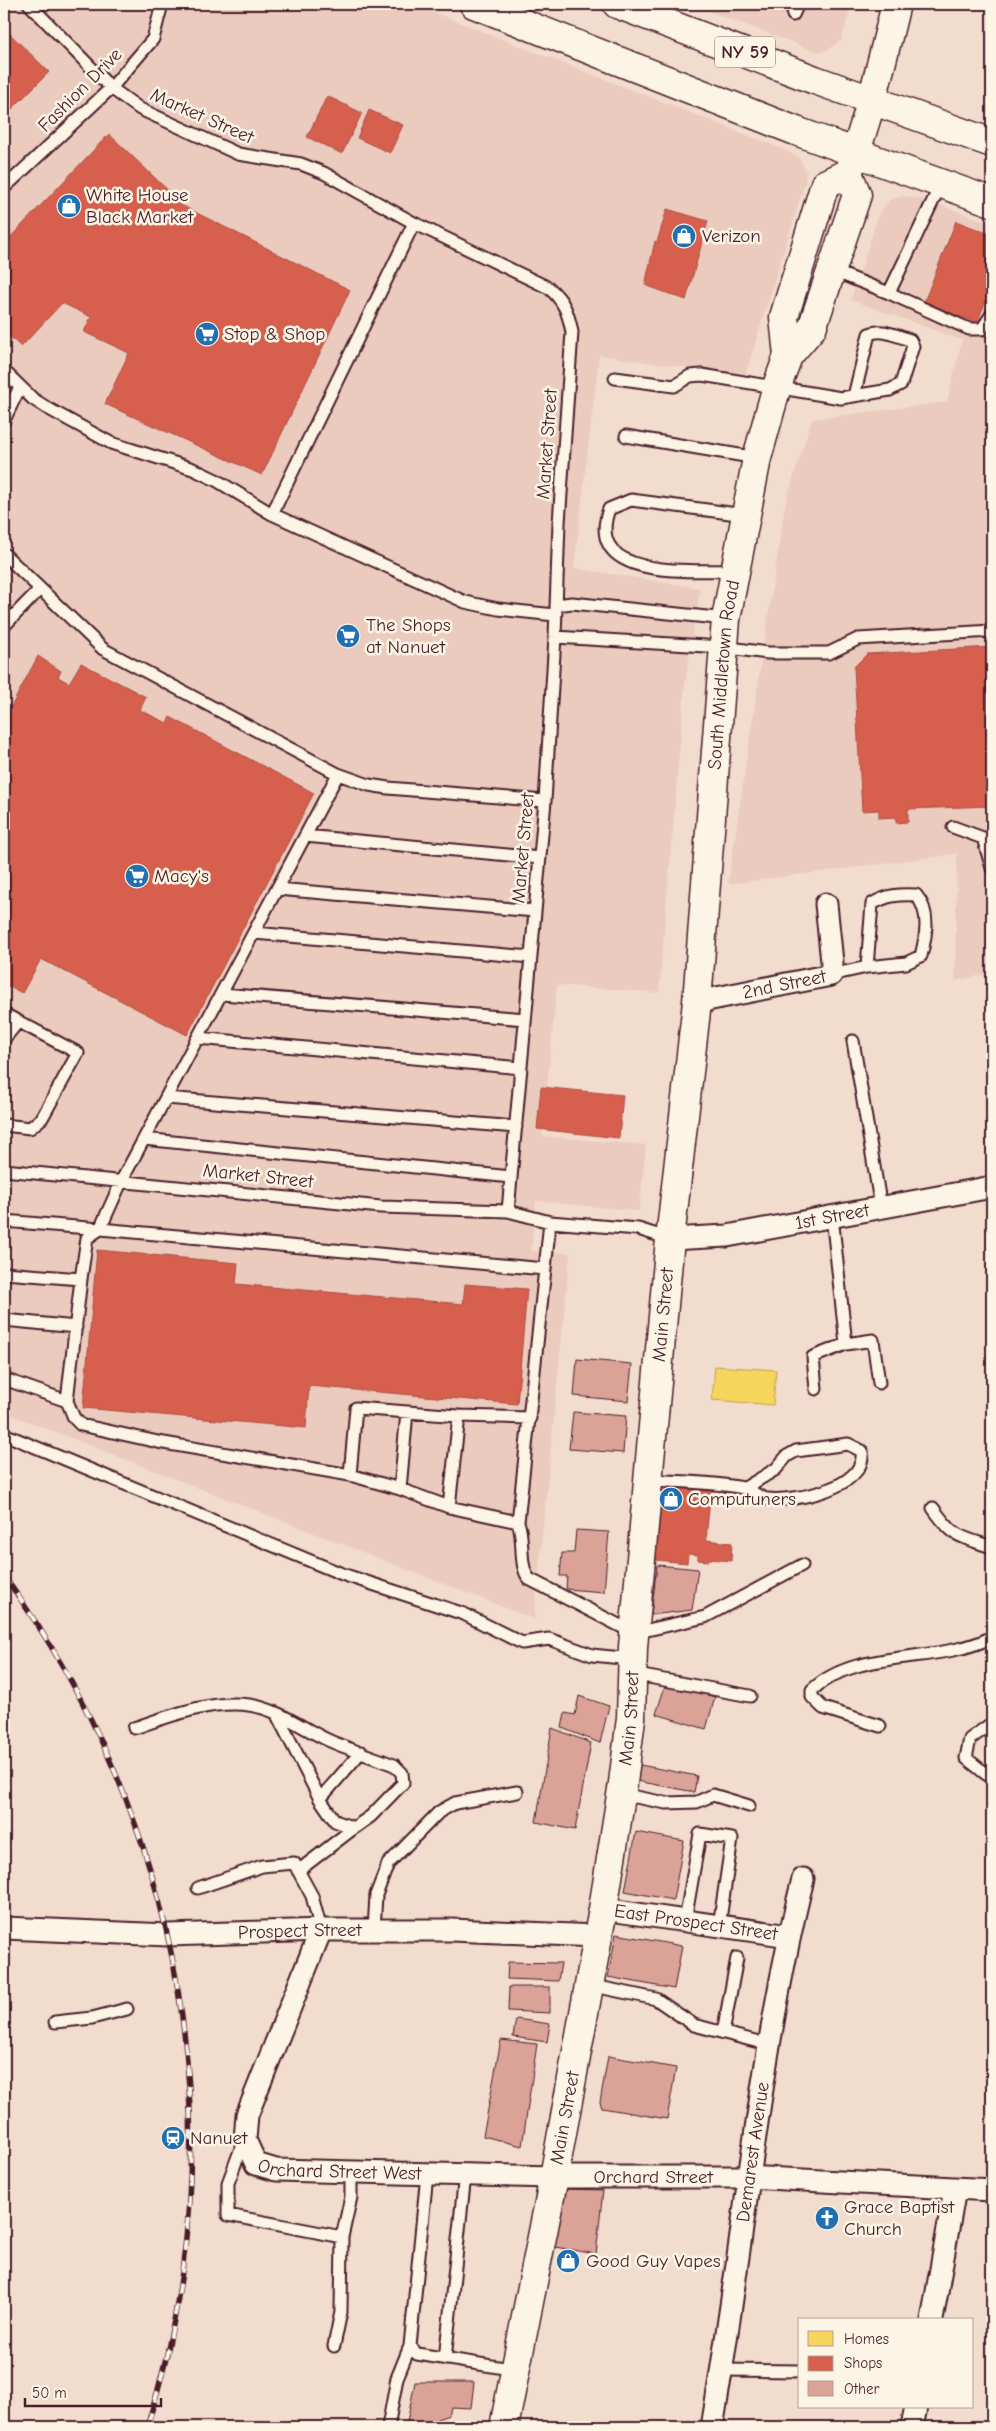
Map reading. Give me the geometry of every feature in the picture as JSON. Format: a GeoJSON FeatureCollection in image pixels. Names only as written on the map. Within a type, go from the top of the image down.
{"type":"FeatureCollection","features":[{"type":"Feature","properties":{"kind":"street"},"geometry":{"type":"LineString","coordinates":[[474,4],[851,164],[941,184],[992,202]]}},
{"type":"Feature","properties":{"kind":"street","name":"NY 59"},"geometry":{"type":"LineString","coordinates":[[617,4],[872,101],[992,143]]}},
{"type":"Feature","properties":{"kind":"street"},"geometry":{"type":"LineString","coordinates":[[851,164],[872,101],[896,4]]}},
{"type":"Feature","properties":{"kind":"street","name":"South Middletown Road"},"geometry":{"type":"LineString","coordinates":[[697,1002],[722,647],[734,571],[757,458],[777,386],[788,356],[812,328],[856,195],[851,164],[825,184],[784,317],[788,356]]}},
{"type":"Feature","properties":{"kind":"street","name":"2nd Street"},"geometry":{"type":"LineString","coordinates":[[697,1002],[831,975],[832,962],[826,904]]}},
{"type":"Feature","properties":{"kind":"street","name":"Main Street"},"geometry":{"type":"LineString","coordinates":[[504,2427],[517,2370],[554,2177],[603,1909],[621,1794],[630,1718],[633,1655],[670,1240],[697,1002]]}},
{"type":"Feature","properties":{"kind":"street","name":"1st Street"},"geometry":{"type":"LineString","coordinates":[[670,1240],[727,1236],[992,1188]]}},
{"type":"Feature","properties":{"kind":"street","name":"Demarest Avenue"},"geometry":{"type":"LineString","coordinates":[[712,2427],[748,2177],[789,1936],[803,1879]]}},
{"type":"Feature","properties":{"kind":"street","name":"East Prospect Street"},"geometry":{"type":"LineString","coordinates":[[603,1909],[789,1936]]}},
{"type":"Feature","properties":{"kind":"street","name":"Prospect Street"},"geometry":{"type":"LineString","coordinates":[[4,1928],[168,1935],[321,1930],[451,1930],[597,1936]]}},
{"type":"Feature","properties":{"kind":"street","name":"Orchard Street West"},"geometry":{"type":"LineString","coordinates":[[321,1930],[247,2115],[244,2140],[256,2164],[270,2168],[350,2172],[554,2177]]}},
{"type":"Feature","properties":{"kind":"street","name":"Orchard Street"},"geometry":{"type":"LineString","coordinates":[[554,2177],[748,2177],[992,2190]]}},
{"type":"Feature","properties":{"kind":"street"},"geometry":{"type":"LineString","coordinates":[[932,2318],[956,2189]]}},
{"type":"Feature","properties":{"kind":"street"},"geometry":{"type":"LineString","coordinates":[[912,2427],[916,2408]]}},
{"type":"Feature","properties":{"kind":"lane","name":"Market Street"},"geometry":{"type":"LineString","coordinates":[[29,4],[110,88],[140,109],[224,149],[254,158],[301,164],[324,173],[414,223],[549,288],[561,298],[568,314],[572,332],[545,801],[508,1211]]}},
{"type":"Feature","properties":{"kind":"lane","name":"Fashion Drive"},"geometry":{"type":"LineString","coordinates":[[4,188],[110,88],[153,39],[162,4]]}},
{"type":"Feature","properties":{"kind":"lane"},"geometry":{"type":"LineString","coordinates":[[793,15],[798,4]]}},
{"type":"Feature","properties":{"kind":"lane"},"geometry":{"type":"LineString","coordinates":[[889,293],[941,184]]}},
{"type":"Feature","properties":{"kind":"lane"},"geometry":{"type":"LineString","coordinates":[[272,514],[414,223]]}},
{"type":"Feature","properties":{"kind":"lane"},"geometry":{"type":"LineString","coordinates":[[831,270],[969,328],[982,328],[992,314]]}},
{"type":"Feature","properties":{"kind":"lane"},"geometry":{"type":"LineString","coordinates":[[615,378],[674,386],[690,376],[702,375],[841,398],[854,396],[890,390],[901,384],[913,346],[910,340],[884,332],[876,331],[869,334],[854,396]]}},
{"type":"Feature","properties":{"kind":"lane"},"geometry":{"type":"LineString","coordinates":[[4,371],[20,387],[47,408],[111,443],[193,469],[216,480],[272,514],[465,602],[498,609],[556,610],[572,603],[726,620]]}},
{"type":"Feature","properties":{"kind":"lane"},"geometry":{"type":"LineString","coordinates":[[4,420],[20,387]]}},
{"type":"Feature","properties":{"kind":"lane"},"geometry":{"type":"LineString","coordinates":[[626,436],[757,458]]}},
{"type":"Feature","properties":{"kind":"lane"},"geometry":{"type":"LineString","coordinates":[[734,571],[659,570],[633,563],[616,555],[608,546],[605,535],[605,520],[609,509],[631,500],[745,515]]}},
{"type":"Feature","properties":{"kind":"lane"},"geometry":{"type":"LineString","coordinates":[[4,554],[103,649],[338,774],[369,785],[388,788],[545,801]]}},
{"type":"Feature","properties":{"kind":"lane"},"geometry":{"type":"LineString","coordinates":[[4,626],[40,589]]}},
{"type":"Feature","properties":{"kind":"lane"},"geometry":{"type":"LineString","coordinates":[[555,637],[722,647],[768,653],[828,653],[858,638],[992,631]]}},
{"type":"Feature","properties":{"kind":"lane"},"geometry":{"type":"LineString","coordinates":[[338,774],[122,1180],[100,1229],[87,1238],[67,1401],[74,1418],[81,1424],[158,1442],[350,1475],[400,1489],[449,1507],[518,1522]]}},
{"type":"Feature","properties":{"kind":"lane"},"geometry":{"type":"LineString","coordinates":[[953,827],[982,838],[992,868]]}},
{"type":"Feature","properties":{"kind":"lane"},"geometry":{"type":"LineString","coordinates":[[305,836],[540,858]]}},
{"type":"Feature","properties":{"kind":"lane"},"geometry":{"type":"LineString","coordinates":[[277,889],[535,911]]}},
{"type":"Feature","properties":{"kind":"lane"},"geometry":{"type":"LineString","coordinates":[[831,975],[867,967],[906,963],[921,956],[926,934],[925,912],[916,895],[900,894],[884,897],[872,904],[867,967]]}},
{"type":"Feature","properties":{"kind":"lane"},"geometry":{"type":"LineString","coordinates":[[254,933],[531,957]]}},
{"type":"Feature","properties":{"kind":"lane"},"geometry":{"type":"LineString","coordinates":[[222,994],[525,1019]]}},
{"type":"Feature","properties":{"kind":"lane"},"geometry":{"type":"LineString","coordinates":[[4,1014],[78,1053],[42,1118],[30,1128],[4,1125]]}},
{"type":"Feature","properties":{"kind":"lane"},"geometry":{"type":"LineString","coordinates":[[4,1039],[18,1022]]}},
{"type":"Feature","properties":{"kind":"lane"},"geometry":{"type":"LineString","coordinates":[[198,1038],[521,1068]]}},
{"type":"Feature","properties":{"kind":"lane"},"geometry":{"type":"LineString","coordinates":[[853,1041],[881,1208]]}},
{"type":"Feature","properties":{"kind":"lane"},"geometry":{"type":"LineString","coordinates":[[166,1098],[516,1127]]}},
{"type":"Feature","properties":{"kind":"lane"},"geometry":{"type":"LineString","coordinates":[[144,1139],[511,1177]]}},
{"type":"Feature","properties":{"kind":"lane","name":"Market Street"},"geometry":{"type":"LineString","coordinates":[[4,1170],[122,1180],[381,1207],[508,1211],[550,1222],[638,1229],[670,1240]]}},
{"type":"Feature","properties":{"kind":"lane"},"geometry":{"type":"LineString","coordinates":[[832,1216],[846,1344]]}},
{"type":"Feature","properties":{"kind":"lane"},"geometry":{"type":"LineString","coordinates":[[4,1220],[545,1269]]}},
{"type":"Feature","properties":{"kind":"lane"},"geometry":{"type":"LineString","coordinates":[[550,1222],[518,1522],[522,1532],[524,1572],[529,1579],[633,1655],[750,1696]]}},
{"type":"Feature","properties":{"kind":"lane"},"geometry":{"type":"LineString","coordinates":[[4,1273],[81,1279]]}},
{"type":"Feature","properties":{"kind":"lane"},"geometry":{"type":"LineString","coordinates":[[4,1320],[76,1327]]}},
{"type":"Feature","properties":{"kind":"lane"},"geometry":{"type":"LineString","coordinates":[[816,1389],[813,1358],[846,1344],[873,1340],[879,1383]]}},
{"type":"Feature","properties":{"kind":"lane"},"geometry":{"type":"LineString","coordinates":[[4,1379],[67,1401]]}},
{"type":"Feature","properties":{"kind":"lane"},"geometry":{"type":"LineString","coordinates":[[350,1475],[356,1408],[459,1416],[530,1418]]}},
{"type":"Feature","properties":{"kind":"lane"},"geometry":{"type":"LineString","coordinates":[[400,1489],[407,1412]]}},
{"type":"Feature","properties":{"kind":"lane"},"geometry":{"type":"LineString","coordinates":[[449,1507],[459,1416]]}},
{"type":"Feature","properties":{"kind":"lane"},"geometry":{"type":"LineString","coordinates":[[4,1434],[342,1574],[464,1614],[522,1643],[549,1639],[592,1655],[633,1655],[802,1565]]}},
{"type":"Feature","properties":{"kind":"lane"},"geometry":{"type":"LineString","coordinates":[[648,1480],[745,1488],[766,1499],[800,1497],[830,1490],[853,1476],[863,1460],[862,1451],[848,1444],[796,1451],[787,1456],[776,1469],[745,1488]]}},
{"type":"Feature","properties":{"kind":"lane"},"geometry":{"type":"LineString","coordinates":[[933,1508],[948,1530],[954,1534],[992,1547]]}},
{"type":"Feature","properties":{"kind":"lane"},"geometry":{"type":"LineString","coordinates":[[880,1726],[823,1708],[812,1697],[812,1690],[820,1682],[840,1672],[868,1664],[974,1646],[992,1637]]}},
{"type":"Feature","properties":{"kind":"lane"},"geometry":{"type":"LineString","coordinates":[[134,1728],[186,1710],[239,1704],[276,1713],[329,1740],[394,1765],[399,1769],[404,1778],[403,1783],[371,1816],[298,1871]]}},
{"type":"Feature","properties":{"kind":"lane"},"geometry":{"type":"LineString","coordinates":[[276,1713],[320,1799],[335,1821],[354,1828]]}},
{"type":"Feature","properties":{"kind":"lane"},"geometry":{"type":"LineString","coordinates":[[992,1723],[970,1739],[966,1758],[992,1777]]}},
{"type":"Feature","properties":{"kind":"lane"},"geometry":{"type":"LineString","coordinates":[[320,1799],[361,1752]]}},
{"type":"Feature","properties":{"kind":"lane"},"geometry":{"type":"LineString","coordinates":[[374,1930],[376,1895],[388,1864],[439,1812],[455,1803],[517,1792]]}},
{"type":"Feature","properties":{"kind":"lane"},"geometry":{"type":"LineString","coordinates":[[621,1794],[666,1803],[697,1802],[713,1795],[749,1806]]}},
{"type":"Feature","properties":{"kind":"lane"},"geometry":{"type":"LineString","coordinates":[[685,1921],[700,1834],[732,1838],[719,1926]]}},
{"type":"Feature","properties":{"kind":"lane"},"geometry":{"type":"LineString","coordinates":[[198,1888],[262,1866],[294,1862],[312,1896],[321,1930]]}},
{"type":"Feature","properties":{"kind":"lane"},"geometry":{"type":"LineString","coordinates":[[723,2033],[737,1958]]}},
{"type":"Feature","properties":{"kind":"lane"},"geometry":{"type":"LineString","coordinates":[[588,1985],[656,1999],[694,2025],[770,2045]]}},
{"type":"Feature","properties":{"kind":"lane"},"geometry":{"type":"LineString","coordinates":[[55,2022],[92,2018],[128,2009]]}},
{"type":"Feature","properties":{"kind":"lane"},"geometry":{"type":"LineString","coordinates":[[244,2140],[228,2184],[228,2215],[342,2237]]}},
{"type":"Feature","properties":{"kind":"lane"},"geometry":{"type":"LineString","coordinates":[[334,2346],[341,2312],[342,2237],[350,2197],[350,2172]]}},
{"type":"Feature","properties":{"kind":"lane"},"geometry":{"type":"LineString","coordinates":[[388,2427],[397,2378],[410,2346],[427,2174]]}},
{"type":"Feature","properties":{"kind":"lane"},"geometry":{"type":"LineString","coordinates":[[445,2359],[465,2175]]}},
{"type":"Feature","properties":{"kind":"lane"},"geometry":{"type":"LineString","coordinates":[[410,2346],[417,2354],[517,2370]]}},
{"type":"Feature","properties":{"kind":"lane"},"geometry":{"type":"LineString","coordinates":[[721,2370],[798,2371]]}},
{"type":"Feature","properties":{"kind":"shaded area","name":"The Shops at Nanuet"},"geometry":{"type":"Polygon","coordinates":[[[4,4],[413,4],[785,150],[799,158],[806,171],[805,183],[745,376],[599,355],[574,568],[700,588],[685,684],[659,993],[557,985],[542,1136],[646,1145],[639,1211],[536,1201],[531,1251],[570,1253],[534,1619],[4,1412],[4,4]]]}},
{"type":"Feature","properties":{"kind":"shaded area"},"geometry":{"type":"Polygon","coordinates":[[[690,4],[852,4],[841,40],[828,50],[818,52],[690,4]]]}},
{"type":"Feature","properties":{"kind":"shaded area"},"geometry":{"type":"Polygon","coordinates":[[[902,196],[923,199],[992,224],[992,973],[955,981],[957,854],[728,884],[785,504],[812,419],[947,402],[962,340],[851,300],[879,213],[890,200],[902,196]]]}},
{"type":"Feature","properties":{"kind":"building: Homes"},"geometry":{"type":"Polygon","coordinates":[[[715,1366],[776,1370],[773,1405],[712,1400],[715,1366]]]}},
{"type":"Feature","properties":{"kind":"building: Shops"},"geometry":{"type":"Polygon","coordinates":[[[4,28],[49,72],[7,114],[10,117],[4,124],[4,28]]]}},
{"type":"Feature","properties":{"kind":"building: Shops"},"geometry":{"type":"Polygon","coordinates":[[[327,96],[362,113],[342,154],[307,137],[327,96]]]}},
{"type":"Feature","properties":{"kind":"building: Shops"},"geometry":{"type":"Polygon","coordinates":[[[369,110],[403,125],[390,153],[357,138],[369,110]]]}},
{"type":"Feature","properties":{"kind":"building: Shops"},"geometry":{"type":"Polygon","coordinates":[[[109,134],[175,197],[171,200],[350,290],[262,475],[105,404],[129,353],[84,332],[91,317],[62,303],[21,347],[4,331],[4,244],[109,134]]]}},
{"type":"Feature","properties":{"kind":"building: Shops"},"geometry":{"type":"Polygon","coordinates":[[[667,209],[708,221],[686,300],[645,285],[655,241],[657,242],[667,209]]]}},
{"type":"Feature","properties":{"kind":"building: Shops"},"geometry":{"type":"Polygon","coordinates":[[[956,221],[992,235],[992,285],[977,323],[924,302],[956,221]]]}},
{"type":"Feature","properties":{"kind":"building: Shops"},"geometry":{"type":"Polygon","coordinates":[[[992,647],[992,806],[908,809],[908,822],[896,823],[896,817],[879,818],[879,810],[862,811],[854,667],[867,654],[992,647]]]}},
{"type":"Feature","properties":{"kind":"building: Shops","name":"Macy's"},"geometry":{"type":"Polygon","coordinates":[[[38,656],[61,671],[58,677],[69,683],[81,663],[146,697],[140,710],[167,723],[170,717],[314,793],[187,1035],[41,959],[22,993],[4,984],[4,720],[38,656]]]}},
{"type":"Feature","properties":{"kind":"building: Shops"},"geometry":{"type":"Polygon","coordinates":[[[541,1087],[623,1095],[619,1138],[537,1129],[541,1087]]]}},
{"type":"Feature","properties":{"kind":"building: Shops"},"geometry":{"type":"Polygon","coordinates":[[[97,1250],[238,1263],[236,1284],[463,1304],[465,1284],[527,1289],[517,1404],[309,1386],[306,1428],[83,1408],[97,1250]]]}},
{"type":"Feature","properties":{"kind":"building: Shops"},"geometry":{"type":"Polygon","coordinates":[[[662,1484],[711,1489],[706,1540],[732,1543],[731,1561],[698,1560],[698,1555],[688,1554],[687,1563],[655,1560],[662,1484]]]}},
{"type":"Feature","properties":{"kind":"building: Other"},"geometry":{"type":"Polygon","coordinates":[[[577,1359],[632,1364],[628,1401],[574,1396],[577,1359]]]}},
{"type":"Feature","properties":{"kind":"building: Other"},"geometry":{"type":"Polygon","coordinates":[[[573,1412],[626,1416],[623,1453],[569,1449],[573,1412]]]}},
{"type":"Feature","properties":{"kind":"building: Other"},"geometry":{"type":"Polygon","coordinates":[[[576,1530],[609,1532],[604,1592],[566,1589],[567,1576],[560,1576],[562,1553],[574,1553],[576,1530]]]}},
{"type":"Feature","properties":{"kind":"building: Other"},"geometry":{"type":"Polygon","coordinates":[[[657,1565],[698,1569],[692,1610],[651,1615],[657,1565]]]}},
{"type":"Feature","properties":{"kind":"building: Other"},"geometry":{"type":"Polygon","coordinates":[[[666,1683],[715,1697],[706,1729],[656,1714],[666,1683]]]}},
{"type":"Feature","properties":{"kind":"building: Other"},"geometry":{"type":"Polygon","coordinates":[[[579,1696],[609,1706],[600,1743],[562,1728],[565,1713],[575,1715],[579,1696]]]}},
{"type":"Feature","properties":{"kind":"building: Other"},"geometry":{"type":"Polygon","coordinates":[[[552,1728],[591,1743],[575,1830],[536,1822],[552,1728]]]}},
{"type":"Feature","properties":{"kind":"building: Other"},"geometry":{"type":"Polygon","coordinates":[[[640,1765],[697,1776],[694,1792],[637,1781],[640,1765]]]}},
{"type":"Feature","properties":{"kind":"building: Other"},"geometry":{"type":"Polygon","coordinates":[[[636,1832],[684,1841],[673,1900],[625,1891],[636,1832]]]}},
{"type":"Feature","properties":{"kind":"building: Other"},"geometry":{"type":"Polygon","coordinates":[[[616,1934],[682,1946],[674,1989],[608,1977],[616,1934]]]}},
{"type":"Feature","properties":{"kind":"building: Other"},"geometry":{"type":"Polygon","coordinates":[[[508,1962],[561,1963],[558,1981],[507,1979],[508,1962]]]}},
{"type":"Feature","properties":{"kind":"building: Other"},"geometry":{"type":"Polygon","coordinates":[[[509,1987],[550,1987],[550,2013],[508,2011],[509,1987]]]}},
{"type":"Feature","properties":{"kind":"building: Other"},"geometry":{"type":"Polygon","coordinates":[[[516,2019],[550,2024],[547,2042],[513,2037],[516,2019]]]}},
{"type":"Feature","properties":{"kind":"building: Other"},"geometry":{"type":"Polygon","coordinates":[[[501,2040],[537,2044],[522,2146],[483,2136],[501,2040]]]}},
{"type":"Feature","properties":{"kind":"building: Other"},"geometry":{"type":"Polygon","coordinates":[[[608,2056],[676,2068],[667,2119],[602,2108],[600,2102],[608,2056]]]}},
{"type":"Feature","properties":{"kind":"building: Other"},"geometry":{"type":"Polygon","coordinates":[[[564,2189],[603,2190],[596,2254],[555,2247],[564,2189]]]}},
{"type":"Feature","properties":{"kind":"building: Other"},"geometry":{"type":"Polygon","coordinates":[[[415,2382],[474,2382],[471,2408],[451,2407],[449,2415],[437,2419],[435,2427],[406,2427],[415,2382]]]}},
{"type":"Feature","properties":{"kind":"waterway"},"geometry":{"type":"LineString","coordinates":[[981,4],[992,6]]}},
{"type":"Feature","properties":{"kind":"railway"},"geometry":{"type":"LineString","coordinates":[[4,1576],[65,1671],[115,1772],[152,1876],[177,1985],[189,2095],[189,2206],[175,2317],[147,2427]]}},
{"type":"Feature","properties":{"kind":"place","name":"White House Black Market"},"geometry":{"type":"Point","coordinates":[69,206]}},
{"type":"Feature","properties":{"kind":"place","name":"Verizon"},"geometry":{"type":"Point","coordinates":[684,236]}},
{"type":"Feature","properties":{"kind":"place","name":"Stop & Shop"},"geometry":{"type":"Point","coordinates":[207,334]}},
{"type":"Feature","properties":{"kind":"place","name":"The Shops at Nanuet"},"geometry":{"type":"Point","coordinates":[348,636]}},
{"type":"Feature","properties":{"kind":"place","name":"Macy's"},"geometry":{"type":"Point","coordinates":[137,876]}},
{"type":"Feature","properties":{"kind":"place","name":"Computuners"},"geometry":{"type":"Point","coordinates":[671,1499]}},
{"type":"Feature","properties":{"kind":"place","name":"Nanuet"},"geometry":{"type":"Point","coordinates":[173,2138]}},
{"type":"Feature","properties":{"kind":"place","name":"Grace Baptist Church"},"geometry":{"type":"Point","coordinates":[827,2218]}},
{"type":"Feature","properties":{"kind":"place","name":"Good Guy Vapes"},"geometry":{"type":"Point","coordinates":[568,2261]}}]}
